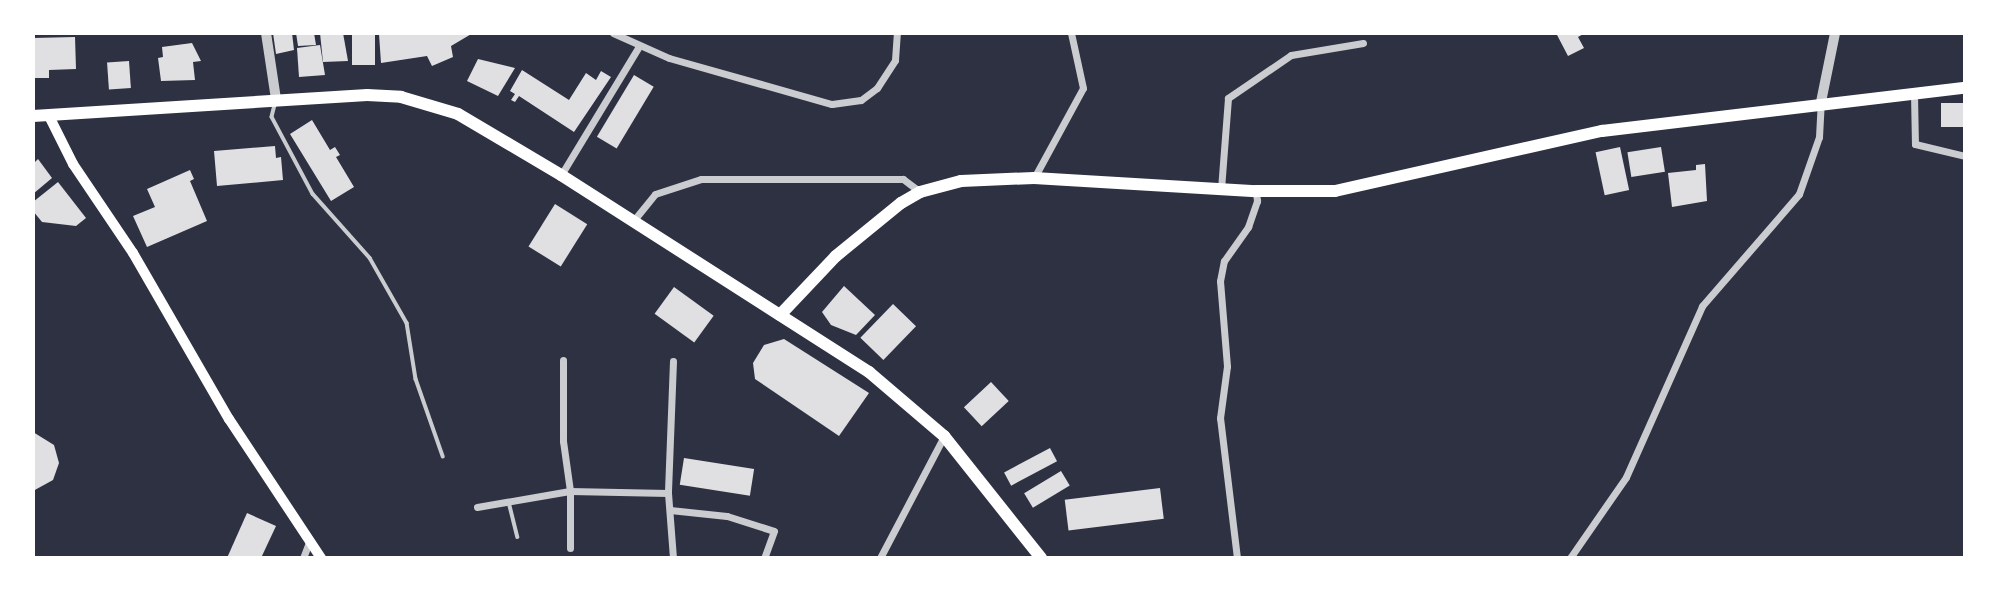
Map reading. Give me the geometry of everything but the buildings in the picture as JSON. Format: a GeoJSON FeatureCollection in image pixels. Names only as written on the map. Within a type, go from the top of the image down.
{"type":"FeatureCollection","features":[{"type":"Feature","properties":{"kind":"main road"},"geometry":{"type":"LineString","coordinates":[[780,315],[836,256],[920,192],[961,181],[1034,178],[1256,191],[1335,191],[1602,131],[1821,102],[1965,88]]}},
{"type":"Feature","properties":{"kind":"main road"},"geometry":{"type":"LineString","coordinates":[[33,116],[367,95],[434,105],[485,128],[561,174],[869,372],[944,436],[1041,558]]}},
{"type":"Feature","properties":{"kind":"main road"},"geometry":{"type":"LineString","coordinates":[[49,116],[73,164],[133,253],[229,419],[321,558]]}},
{"type":"Feature","properties":{"kind":"street"},"geometry":{"type":"LineString","coordinates":[[266,33],[276,99]]}},
{"type":"Feature","properties":{"kind":"street"},"geometry":{"type":"LineString","coordinates":[[613,33],[639,46],[813,100],[845,104],[861,100],[889,73],[897,33]]}},
{"type":"Feature","properties":{"kind":"street"},"geometry":{"type":"LineString","coordinates":[[1034,178],[1083,88],[1072,33]]}},
{"type":"Feature","properties":{"kind":"street"},"geometry":{"type":"LineString","coordinates":[[1570,558],[1626,477],[1702,306],[1799,194],[1819,137],[1821,102],[1835,33]]}},
{"type":"Feature","properties":{"kind":"street"},"geometry":{"type":"LineString","coordinates":[[1221,189],[1228,98],[1291,55],[1363,43]]}},
{"type":"Feature","properties":{"kind":"street"},"geometry":{"type":"LineString","coordinates":[[561,174],[639,46]]}},
{"type":"Feature","properties":{"kind":"street"},"geometry":{"type":"LineString","coordinates":[[1914,94],[1915,144],[1965,156]]}},
{"type":"Feature","properties":{"kind":"street"},"geometry":{"type":"LineString","coordinates":[[634,220],[655,194],[701,179],[903,179],[920,192]]}},
{"type":"Feature","properties":{"kind":"street"},"geometry":{"type":"LineString","coordinates":[[1237,558],[1220,418],[1227,366],[1220,281],[1224,261],[1248,227],[1258,201],[1256,191]]}},
{"type":"Feature","properties":{"kind":"street"},"geometry":{"type":"LineString","coordinates":[[563,360],[563,441],[570,491],[570,548]]}},
{"type":"Feature","properties":{"kind":"street"},"geometry":{"type":"LineString","coordinates":[[673,361],[668,493],[673,558]]}},
{"type":"Feature","properties":{"kind":"street"},"geometry":{"type":"LineString","coordinates":[[880,558],[944,436]]}},
{"type":"Feature","properties":{"kind":"street"},"geometry":{"type":"LineString","coordinates":[[477,507],[570,491],[668,493]]}},
{"type":"Feature","properties":{"kind":"street"},"geometry":{"type":"LineString","coordinates":[[670,510],[727,516],[774,531],[764,558]]}},
{"type":"Feature","properties":{"kind":"street"},"geometry":{"type":"LineString","coordinates":[[303,558],[309,542]]}},
{"type":"Feature","properties":{"kind":"lane"},"geometry":{"type":"LineString","coordinates":[[276,99],[272,117],[313,194],[370,258],[407,323],[416,379],[443,456]]}},
{"type":"Feature","properties":{"kind":"lane"},"geometry":{"type":"LineString","coordinates":[[509,502],[518,537]]}}]}
